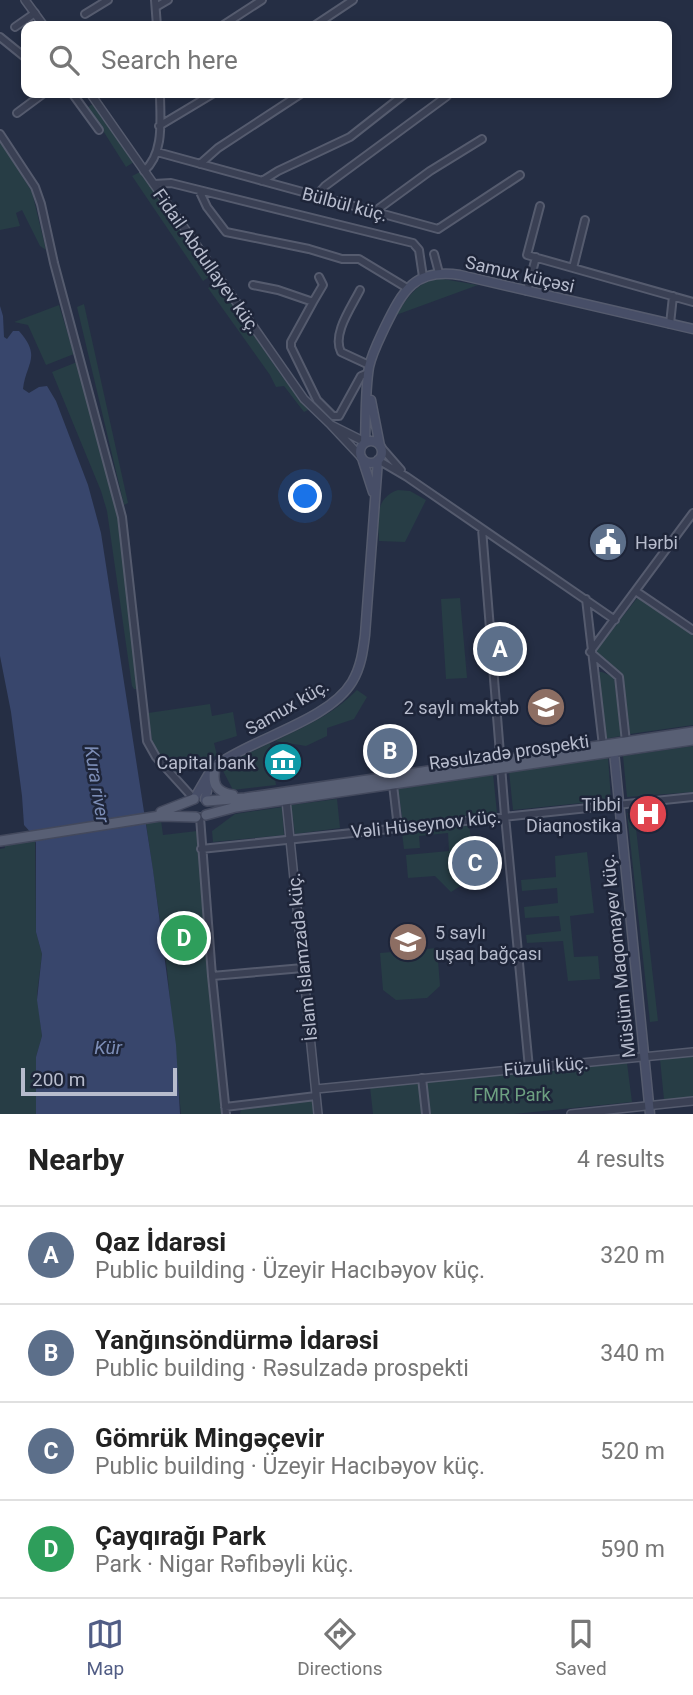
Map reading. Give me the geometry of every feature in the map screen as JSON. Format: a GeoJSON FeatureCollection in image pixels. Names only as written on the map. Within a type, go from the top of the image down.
{"type":"FeatureCollection","features":[{"type":"Feature","properties":{"kind":"main road","name":"Samux küçəsi"},"geometry":{"type":"LineString","coordinates":[[368,387],[369,369],[393,312],[407,288],[423,277],[439,273],[460,275],[693,329]]}},
{"type":"Feature","properties":{"kind":"main road"},"geometry":{"type":"LineString","coordinates":[[368,387],[365,442],[361,447],[361,457],[374,499]]}},
{"type":"Feature","properties":{"kind":"main road"},"geometry":{"type":"LineString","coordinates":[[361,457],[369,462],[378,460],[381,455],[368,387]]}},
{"type":"Feature","properties":{"kind":"main road"},"geometry":{"type":"LineString","coordinates":[[365,442],[375,442],[380,446]]}},
{"type":"Feature","properties":{"kind":"main road","name":"Samux küç."},"geometry":{"type":"LineString","coordinates":[[194,799],[203,782],[224,760],[322,710],[352,683],[361,662],[365,635],[378,460]]}},
{"type":"Feature","properties":{"kind":"main road","name":"Rəsulzadə prospekti"},"geometry":{"type":"LineString","coordinates":[[160,814],[201,816],[236,807],[393,785],[601,745],[693,732]]}},
{"type":"Feature","properties":{"kind":"main road","name":"Rəsulzadə prospekti"},"geometry":{"type":"LineString","coordinates":[[206,800],[244,798],[693,740]]}},
{"type":"Feature","properties":{"kind":"main road","name":"Müslüm Maqomayev küç."},"geometry":{"type":"LineString","coordinates":[[614,752],[650,1110]]}},
{"type":"Feature","properties":{"kind":"main road"},"geometry":{"type":"LineString","coordinates":[[194,799],[189,807],[191,813],[201,816],[209,810],[206,800],[215,767]]}},
{"type":"Feature","properties":{"kind":"main road"},"geometry":{"type":"LineString","coordinates":[[215,767],[214,780],[218,790],[244,798]]}},
{"type":"Feature","properties":{"kind":"main road"},"geometry":{"type":"LineString","coordinates":[[3,838],[160,814],[194,799],[206,800]]}},
{"type":"Feature","properties":{"kind":"street"},"geometry":{"type":"LineString","coordinates":[[25,0],[40,21]]}},
{"type":"Feature","properties":{"kind":"street"},"geometry":{"type":"LineString","coordinates":[[85,14],[108,0]]}},
{"type":"Feature","properties":{"kind":"street"},"geometry":{"type":"LineString","coordinates":[[156,4],[168,0]]}},
{"type":"Feature","properties":{"kind":"street"},"geometry":{"type":"LineString","coordinates":[[230,21],[262,0]]}},
{"type":"Feature","properties":{"kind":"street"},"geometry":{"type":"LineString","coordinates":[[322,21],[353,0]]}},
{"type":"Feature","properties":{"kind":"street"},"geometry":{"type":"LineString","coordinates":[[23,21],[34,13]]}},
{"type":"Feature","properties":{"kind":"street"},"geometry":{"type":"LineString","coordinates":[[15,27],[21,23]]}},
{"type":"Feature","properties":{"kind":"street"},"geometry":{"type":"LineString","coordinates":[[0,37],[21,54]]}},
{"type":"Feature","properties":{"kind":"street"},"geometry":{"type":"LineString","coordinates":[[17,113],[37,98]]}},
{"type":"Feature","properties":{"kind":"street"},"geometry":{"type":"LineString","coordinates":[[76,98],[99,130]]}},
{"type":"Feature","properties":{"kind":"street","name":"Fidail Abdullayev küç."},"geometry":{"type":"LineString","coordinates":[[93,98],[304,399],[331,425]]}},
{"type":"Feature","properties":{"kind":"street"},"geometry":{"type":"LineString","coordinates":[[144,171],[153,163],[157,152],[160,98]]}},
{"type":"Feature","properties":{"kind":"street"},"geometry":{"type":"LineString","coordinates":[[159,126],[206,98]]}},
{"type":"Feature","properties":{"kind":"street"},"geometry":{"type":"LineString","coordinates":[[200,164],[218,148],[294,98]]}},
{"type":"Feature","properties":{"kind":"street"},"geometry":{"type":"LineString","coordinates":[[262,181],[350,137],[400,98]]}},
{"type":"Feature","properties":{"kind":"street"},"geometry":{"type":"LineString","coordinates":[[316,196],[325,186],[444,98]]}},
{"type":"Feature","properties":{"kind":"street"},"geometry":{"type":"LineString","coordinates":[[0,134],[35,187],[41,204],[54,263],[122,517],[147,741],[156,757],[194,799]]}},
{"type":"Feature","properties":{"kind":"street"},"geometry":{"type":"LineString","coordinates":[[374,212],[430,171],[482,139]]}},
{"type":"Feature","properties":{"kind":"street","name":"Bülbül küç."},"geometry":{"type":"LineString","coordinates":[[157,152],[440,228],[520,175]]}},
{"type":"Feature","properties":{"kind":"street"},"geometry":{"type":"LineString","coordinates":[[153,184],[172,183],[413,243],[419,250],[423,277]]}},
{"type":"Feature","properties":{"kind":"street"},"geometry":{"type":"LineString","coordinates":[[199,190],[207,207],[226,232],[310,249],[342,259],[359,259],[407,288]]}},
{"type":"Feature","properties":{"kind":"street"},"geometry":{"type":"LineString","coordinates":[[540,206],[526,253],[693,302]]}},
{"type":"Feature","properties":{"kind":"street"},"geometry":{"type":"LineString","coordinates":[[573,268],[585,220]]}},
{"type":"Feature","properties":{"kind":"street"},"geometry":{"type":"LineString","coordinates":[[433,254],[439,273]]}},
{"type":"Feature","properties":{"kind":"street"},"geometry":{"type":"LineString","coordinates":[[527,291],[536,257]]}},
{"type":"Feature","properties":{"kind":"street"},"geometry":{"type":"LineString","coordinates":[[319,277],[323,285],[291,342],[291,347],[317,400],[333,416],[339,416],[361,376],[369,369],[341,352],[338,346],[339,333],[360,290]]}},
{"type":"Feature","properties":{"kind":"street"},"geometry":{"type":"LineString","coordinates":[[253,285],[313,302]]}},
{"type":"Feature","properties":{"kind":"street"},"geometry":{"type":"LineString","coordinates":[[670,324],[673,296]]}},
{"type":"Feature","properties":{"kind":"street"},"geometry":{"type":"LineString","coordinates":[[331,425],[365,442]]}},
{"type":"Feature","properties":{"kind":"street"},"geometry":{"type":"LineString","coordinates":[[331,425],[361,457]]}},
{"type":"Feature","properties":{"kind":"street"},"geometry":{"type":"LineString","coordinates":[[380,446],[407,477]]}},
{"type":"Feature","properties":{"kind":"street"},"geometry":{"type":"LineString","coordinates":[[378,460],[407,477],[615,620]]}},
{"type":"Feature","properties":{"kind":"street"},"geometry":{"type":"LineString","coordinates":[[590,652],[693,513]]}},
{"type":"Feature","properties":{"kind":"street"},"geometry":{"type":"LineString","coordinates":[[482,530],[500,765],[529,1068]]}},
{"type":"Feature","properties":{"kind":"street"},"geometry":{"type":"LineString","coordinates":[[637,592],[693,630]]}},
{"type":"Feature","properties":{"kind":"street"},"geometry":{"type":"LineString","coordinates":[[586,599],[590,652],[601,745],[614,752],[626,742],[619,677],[590,652]]}},
{"type":"Feature","properties":{"kind":"street"},"geometry":{"type":"LineString","coordinates":[[393,785],[398,828]]}},
{"type":"Feature","properties":{"kind":"street","name":"Vəli Hüseynov küç."},"geometry":{"type":"LineString","coordinates":[[201,849],[693,797]]}},
{"type":"Feature","properties":{"kind":"street","name":"İslam İslamzadə küç."},"geometry":{"type":"LineString","coordinates":[[286,800],[318,1114]]}},
{"type":"Feature","properties":{"kind":"street"},"geometry":{"type":"LineString","coordinates":[[201,816],[201,849],[225,1111],[316,1093]]}},
{"type":"Feature","properties":{"kind":"street"},"geometry":{"type":"LineString","coordinates":[[212,976],[303,968]]}},
{"type":"Feature","properties":{"kind":"street","name":"Füzuli küç."},"geometry":{"type":"LineString","coordinates":[[316,1093],[422,1078],[693,1052]]}},
{"type":"Feature","properties":{"kind":"street"},"geometry":{"type":"LineString","coordinates":[[422,1078],[426,1114]]}},
{"type":"Feature","properties":{"kind":"street"},"geometry":{"type":"LineString","coordinates":[[571,1114],[650,1110],[693,1101]]}},
{"type":"Feature","properties":{"kind":"green space"},"geometry":{"type":"Polygon","coordinates":[[[94,103],[134,162],[126,167],[88,107],[94,103]]]}},
{"type":"Feature","properties":{"kind":"green space"},"geometry":{"type":"Polygon","coordinates":[[[0,141],[32,192],[46,250],[40,246],[22,210],[16,213],[20,226],[0,230],[0,141]]]}},
{"type":"Feature","properties":{"kind":"green space"},"geometry":{"type":"Polygon","coordinates":[[[140,172],[212,275],[203,281],[132,176],[140,172]]]}},
{"type":"Feature","properties":{"kind":"green space"},"geometry":{"type":"Polygon","coordinates":[[[437,278],[478,285],[396,315],[418,288],[437,278]]]}},
{"type":"Feature","properties":{"kind":"green space"},"geometry":{"type":"Polygon","coordinates":[[[217,282],[308,410],[304,412],[284,386],[276,387],[208,288],[217,282]]]}},
{"type":"Feature","properties":{"kind":"green space"},"geometry":{"type":"Polygon","coordinates":[[[84,304],[128,503],[124,505],[77,307],[84,304]]]}},
{"type":"Feature","properties":{"kind":"green space"},"geometry":{"type":"Polygon","coordinates":[[[59,305],[74,354],[46,365],[28,325],[14,322],[59,305]]]}},
{"type":"Feature","properties":{"kind":"green space"},"geometry":{"type":"Polygon","coordinates":[[[77,362],[117,507],[138,689],[132,686],[107,511],[52,372],[77,362]]]}},
{"type":"Feature","properties":{"kind":"green space"},"geometry":{"type":"Polygon","coordinates":[[[398,490],[410,491],[426,500],[405,542],[379,541],[378,518],[381,504],[398,490]]]}},
{"type":"Feature","properties":{"kind":"green space"},"geometry":{"type":"Polygon","coordinates":[[[638,597],[693,635],[693,725],[630,734],[623,675],[596,651],[638,597]]]}},
{"type":"Feature","properties":{"kind":"green space"},"geometry":{"type":"Polygon","coordinates":[[[460,598],[467,678],[446,679],[441,599],[460,598]]]}},
{"type":"Feature","properties":{"kind":"green space"},"geometry":{"type":"Polygon","coordinates":[[[597,672],[614,677],[621,736],[605,739],[597,672]]]}},
{"type":"Feature","properties":{"kind":"green space"},"geometry":{"type":"Polygon","coordinates":[[[357,690],[367,697],[354,719],[327,728],[327,736],[306,746],[275,741],[328,713],[357,690]]]}},
{"type":"Feature","properties":{"kind":"green space"},"geometry":{"type":"Polygon","coordinates":[[[210,704],[212,716],[233,712],[237,736],[214,743],[217,755],[204,762],[198,754],[182,758],[183,770],[176,775],[153,747],[148,713],[210,704]]]}},
{"type":"Feature","properties":{"kind":"green space"},"geometry":{"type":"Polygon","coordinates":[[[270,743],[276,785],[233,790],[221,767],[270,743]]]}},
{"type":"Feature","properties":{"kind":"green space"},"geometry":{"type":"Polygon","coordinates":[[[693,746],[693,792],[627,797],[623,756],[693,746]]]}},
{"type":"Feature","properties":{"kind":"green space"},"geometry":{"type":"Polygon","coordinates":[[[608,757],[611,800],[513,810],[509,771],[608,757]]]}},
{"type":"Feature","properties":{"kind":"green space"},"geometry":{"type":"Polygon","coordinates":[[[493,774],[497,813],[403,823],[398,789],[493,774]]]}},
{"type":"Feature","properties":{"kind":"green space"},"geometry":{"type":"Polygon","coordinates":[[[337,799],[340,828],[295,834],[291,805],[337,799]]]}},
{"type":"Feature","properties":{"kind":"green space"},"geometry":{"type":"Polygon","coordinates":[[[282,807],[284,835],[213,842],[212,831],[235,814],[282,807]]]}},
{"type":"Feature","properties":{"kind":"green space"},"geometry":{"type":"Polygon","coordinates":[[[634,811],[658,1021],[650,1022],[627,813],[634,811]]]}},
{"type":"Feature","properties":{"kind":"green space"},"geometry":{"type":"Polygon","coordinates":[[[161,820],[163,835],[197,831],[222,1114],[181,1114],[167,969],[146,823],[161,820]]]}},
{"type":"Feature","properties":{"kind":"green space"},"geometry":{"type":"Polygon","coordinates":[[[469,825],[473,853],[463,854],[465,883],[451,892],[435,876],[408,878],[406,855],[449,851],[448,833],[419,836],[420,848],[404,849],[402,833],[469,825]]]}},
{"type":"Feature","properties":{"kind":"green space"},"geometry":{"type":"Polygon","coordinates":[[[35,840],[36,932],[42,954],[37,994],[42,1036],[36,1057],[36,1114],[0,1114],[0,849],[5,848],[5,845],[35,840]]]}},
{"type":"Feature","properties":{"kind":"green space"},"geometry":{"type":"Polygon","coordinates":[[[587,852],[594,913],[570,916],[574,957],[598,956],[600,979],[568,981],[563,941],[527,943],[526,935],[561,931],[559,916],[525,918],[524,907],[558,903],[557,888],[522,891],[521,880],[556,877],[555,856],[587,852]]]}},
{"type":"Feature","properties":{"kind":"green space"},"geometry":{"type":"Polygon","coordinates":[[[437,948],[440,986],[427,998],[396,1000],[383,990],[380,953],[437,948]]]}},
{"type":"Feature","properties":{"kind":"green space"},"geometry":{"type":"Polygon","coordinates":[[[693,1056],[693,1097],[664,1100],[660,1059],[693,1056]]]}},
{"type":"Feature","properties":{"kind":"green space","name":"FMR Park"},"geometry":{"type":"Polygon","coordinates":[[[627,1063],[632,1102],[514,1114],[373,1114],[370,1087],[627,1063]]]}},
{"type":"Feature","properties":{"kind":"green space"},"geometry":{"type":"Polygon","coordinates":[[[312,1099],[314,1114],[240,1114],[244,1107],[312,1099]]]}},
{"type":"Feature","properties":{"kind":"water","name":"Kür"},"geometry":{"type":"Polygon","coordinates":[[[0,306],[4,337],[7,339],[13,331],[19,331],[30,347],[31,360],[23,389],[29,393],[47,386],[56,401],[88,485],[101,533],[153,870],[176,1045],[180,1114],[36,1114],[36,1057],[42,1036],[37,1000],[42,954],[36,932],[36,843],[24,825],[11,712],[0,656],[0,306]]]}},
{"type":"Feature","properties":{"kind":"place","name":"Hərbi"},"geometry":{"type":"Point","coordinates":[608,542]}},
{"type":"Feature","properties":{"kind":"place","name":"Qaz İdarəsi"},"geometry":{"type":"Point","coordinates":[500,649]}},
{"type":"Feature","properties":{"kind":"place","name":"2 saylı məktəb"},"geometry":{"type":"Point","coordinates":[546,707]}},
{"type":"Feature","properties":{"kind":"place","name":"Yanğınsöndürmə İdarəsi"},"geometry":{"type":"Point","coordinates":[390,751]}},
{"type":"Feature","properties":{"kind":"place","name":"Capital bank"},"geometry":{"type":"Point","coordinates":[283,762]}},
{"type":"Feature","properties":{"kind":"place","name":"Tibbi Diaqnostika"},"geometry":{"type":"Point","coordinates":[648,814]}},
{"type":"Feature","properties":{"kind":"place","name":"Gömrük Mingəçevir"},"geometry":{"type":"Point","coordinates":[475,863]}},
{"type":"Feature","properties":{"kind":"place","name":"Çayqırağı Park"},"geometry":{"type":"Point","coordinates":[184,938]}},
{"type":"Feature","properties":{"kind":"place","name":"5 saylı uşaq bağçası"},"geometry":{"type":"Point","coordinates":[408,942]}},
{"type":"Feature","properties":{"kind":"water label","name":"Kura river"},"geometry":{"type":"Point","coordinates":[97,784]}}]}
